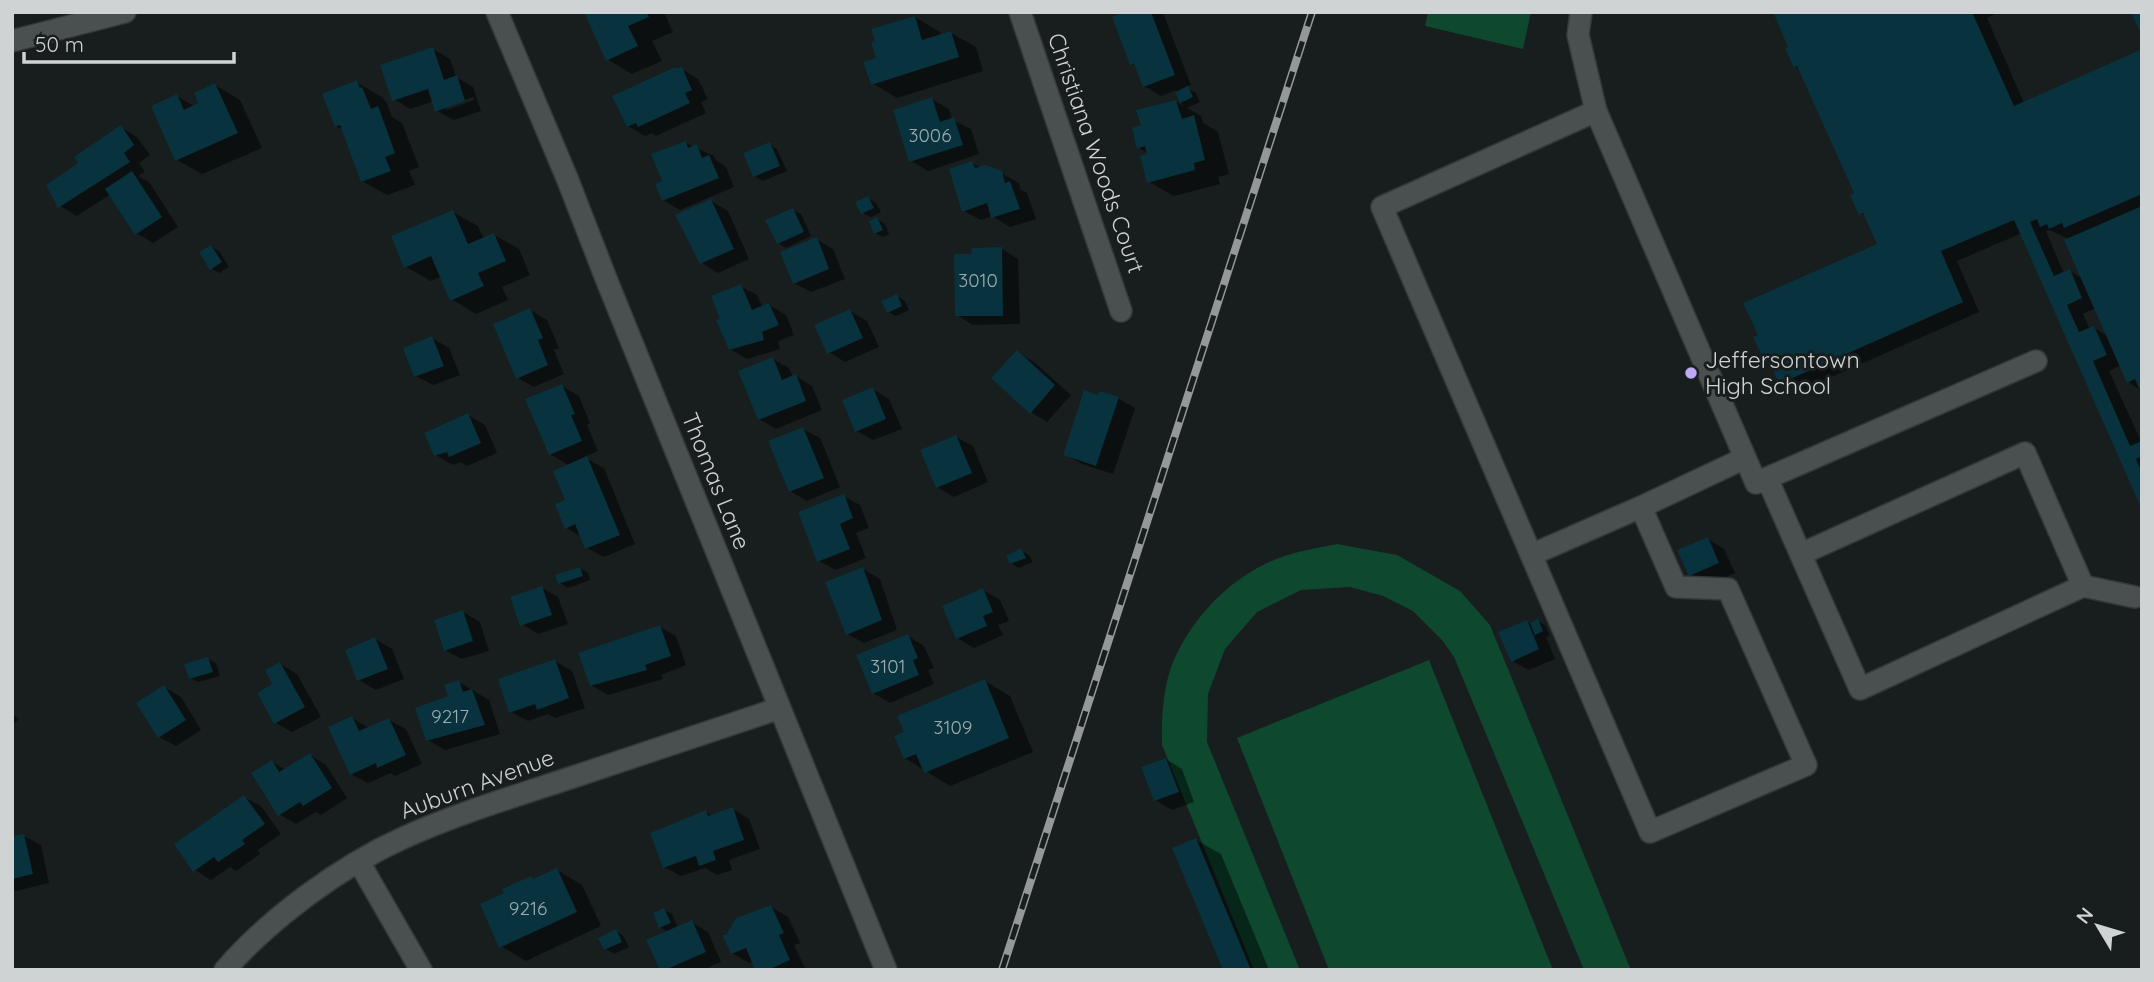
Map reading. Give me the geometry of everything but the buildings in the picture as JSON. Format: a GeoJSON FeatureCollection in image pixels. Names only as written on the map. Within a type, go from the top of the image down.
{"type":"FeatureCollection","features":[{"type":"Feature","properties":{"kind":"street"},"geometry":{"type":"LineString","coordinates":[[12,41],[125,12]]}},
{"type":"Feature","properties":{"kind":"street","name":"Thomas Lane"},"geometry":{"type":"LineString","coordinates":[[497,12],[568,178],[607,281],[887,970]]}},
{"type":"Feature","properties":{"kind":"street","name":"Christiana Woods Court"},"geometry":{"type":"LineString","coordinates":[[1020,12],[1121,311]]}},
{"type":"Feature","properties":{"kind":"street"},"geometry":{"type":"LineString","coordinates":[[1581,12],[1578,34],[1597,111],[1756,483],[2036,361]]}},
{"type":"Feature","properties":{"kind":"street"},"geometry":{"type":"LineString","coordinates":[[1597,111],[1382,207],[1650,832],[1807,765],[1728,589],[1676,587],[1641,507]]}},
{"type":"Feature","properties":{"kind":"street"},"geometry":{"type":"LineString","coordinates":[[1801,554],[2025,453],[2083,586]]}},
{"type":"Feature","properties":{"kind":"street"},"geometry":{"type":"LineString","coordinates":[[1531,555],[1745,458]]}},
{"type":"Feature","properties":{"kind":"street"},"geometry":{"type":"LineString","coordinates":[[1767,478],[1860,689],[2083,586],[2140,600]]}},
{"type":"Feature","properties":{"kind":"street","name":"Auburn Avenue"},"geometry":{"type":"LineString","coordinates":[[225,970],[236,956],[299,901],[402,838],[468,812],[780,708]]}},
{"type":"Feature","properties":{"kind":"street"},"geometry":{"type":"LineString","coordinates":[[359,862],[421,970]]}},
{"type":"Feature","properties":{"kind":"green space"},"geometry":{"type":"Polygon","coordinates":[[[1428,12],[1531,12],[1523,49],[1425,26],[1428,12]]]}},
{"type":"Feature","properties":{"kind":"green space"},"geometry":{"type":"Polygon","coordinates":[[[1337,544],[1397,555],[1460,591],[1490,625],[1631,970],[1584,970],[1454,657],[1442,640],[1413,611],[1383,596],[1350,587],[1301,590],[1257,612],[1225,649],[1208,694],[1207,742],[1300,970],[1254,970],[1162,745],[1165,691],[1174,660],[1192,628],[1216,599],[1231,586],[1262,565],[1279,558],[1337,544]]]}},
{"type":"Feature","properties":{"kind":"green space"},"geometry":{"type":"Polygon","coordinates":[[[1429,660],[1553,970],[1329,970],[1237,738],[1429,660]]]}},
{"type":"Feature","properties":{"kind":"railway"},"geometry":{"type":"LineString","coordinates":[[1002,970],[1312,12]]}},
{"type":"Feature","properties":{"kind":"place","name":"Jeffersontown High School"},"geometry":{"type":"Point","coordinates":[1691,373]}}]}
